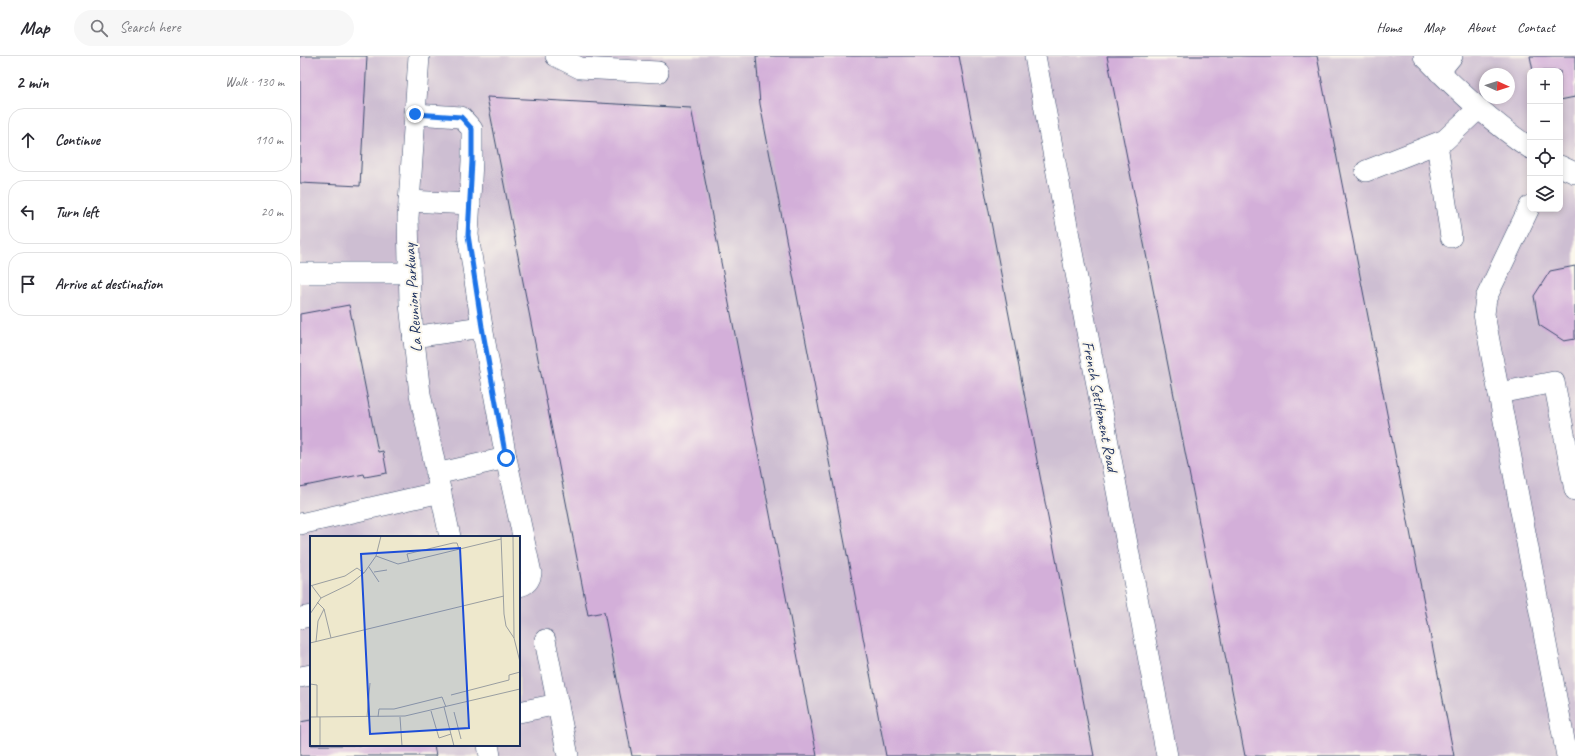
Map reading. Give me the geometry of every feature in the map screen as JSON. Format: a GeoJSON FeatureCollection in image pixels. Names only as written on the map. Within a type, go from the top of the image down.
{"type":"FeatureCollection","features":[{"type":"Feature","properties":{"kind":"street","name":"La Reunion Parkway"},"geometry":{"type":"LineString","coordinates":[[419,56],[408,218],[410,304],[420,394],[450,536]]}},
{"type":"Feature","properties":{"kind":"street"},"geometry":{"type":"LineString","coordinates":[[556,56],[580,68],[658,72]]}},
{"type":"Feature","properties":{"kind":"street","name":"French Settlement Road"},"geometry":{"type":"LineString","coordinates":[[1035,56],[1167,756]]}},
{"type":"Feature","properties":{"kind":"street"},"geometry":{"type":"LineString","coordinates":[[1424,56],[1446,64],[1478,109],[1527,146]]}},
{"type":"Feature","properties":{"kind":"street"},"geometry":{"type":"LineString","coordinates":[[1366,171],[1445,140],[1478,109]]}},
{"type":"Feature","properties":{"kind":"street"},"geometry":{"type":"LineString","coordinates":[[415,114],[461,117],[472,129],[472,161],[468,235],[482,327],[506,458],[531,573],[530,579],[523,586],[520,586]]}},
{"type":"Feature","properties":{"kind":"street"},"geometry":{"type":"LineString","coordinates":[[1437,144],[1451,237]]}},
{"type":"Feature","properties":{"kind":"street"},"geometry":{"type":"LineString","coordinates":[[1563,167],[1575,173]]}},
{"type":"Feature","properties":{"kind":"street"},"geometry":{"type":"LineString","coordinates":[[409,201],[470,204]]}},
{"type":"Feature","properties":{"kind":"street"},"geometry":{"type":"LineString","coordinates":[[1527,212],[1486,298],[1484,314],[1570,754]]}},
{"type":"Feature","properties":{"kind":"street"},"geometry":{"type":"LineString","coordinates":[[300,273],[409,273]]}},
{"type":"Feature","properties":{"kind":"street"},"geometry":{"type":"LineString","coordinates":[[413,337],[482,327]]}},
{"type":"Feature","properties":{"kind":"street"},"geometry":{"type":"LineString","coordinates":[[1499,393],[1554,382],[1575,490]]}},
{"type":"Feature","properties":{"kind":"street"},"geometry":{"type":"LineString","coordinates":[[300,524],[439,483],[506,458]]}},
{"type":"Feature","properties":{"kind":"street"},"geometry":{"type":"LineString","coordinates":[[300,618],[310,616]]}},
{"type":"Feature","properties":{"kind":"street"},"geometry":{"type":"LineString","coordinates":[[545,640],[568,756]]}},
{"type":"Feature","properties":{"kind":"street"},"geometry":{"type":"LineString","coordinates":[[300,678],[310,675]]}},
{"type":"Feature","properties":{"kind":"street"},"geometry":{"type":"LineString","coordinates":[[520,712],[558,704]]}},
{"type":"Feature","properties":{"kind":"street"},"geometry":{"type":"LineString","coordinates":[[488,746],[490,756]]}},
{"type":"Feature","properties":{"kind":"shaded area"},"geometry":{"type":"Polygon","coordinates":[[[300,56],[1575,56],[1575,756],[300,756],[300,56]]]}},
{"type":"Feature","properties":{"kind":"building"},"geometry":{"type":"Polygon","coordinates":[[[300,56],[367,56],[360,186],[300,183],[300,56]]]}},
{"type":"Feature","properties":{"kind":"building"},"geometry":{"type":"Polygon","coordinates":[[[756,56],[959,56],[1094,756],[886,756],[760,104],[756,56]]]}},
{"type":"Feature","properties":{"kind":"building"},"geometry":{"type":"Polygon","coordinates":[[[1107,56],[1317,56],[1454,756],[1245,756],[1107,56]]]}},
{"type":"Feature","properties":{"kind":"building"},"geometry":{"type":"Polygon","coordinates":[[[1530,56],[1575,56],[1575,97],[1563,99],[1563,68],[1532,68],[1530,56]]]}},
{"type":"Feature","properties":{"kind":"building"},"geometry":{"type":"Polygon","coordinates":[[[487,97],[691,108],[817,756],[632,756],[604,612],[588,615],[487,97]]]}},
{"type":"Feature","properties":{"kind":"building"},"geometry":{"type":"Polygon","coordinates":[[[1575,266],[1575,339],[1564,341],[1539,325],[1534,296],[1550,271],[1575,266]]]}},
{"type":"Feature","properties":{"kind":"building"},"geometry":{"type":"Polygon","coordinates":[[[349,305],[378,452],[383,451],[387,473],[365,477],[364,474],[300,487],[300,314],[349,305]]]}},
{"type":"Feature","properties":{"kind":"building"},"geometry":{"type":"Polygon","coordinates":[[[310,720],[310,746],[434,746],[436,756],[300,756],[300,722],[310,720]]]}},
{"type":"Feature","properties":{"kind":"route"},"geometry":{"type":"LineString","coordinates":[[415,114],[461,117],[472,129],[472,161],[468,235],[482,327],[506,458]]}}]}
